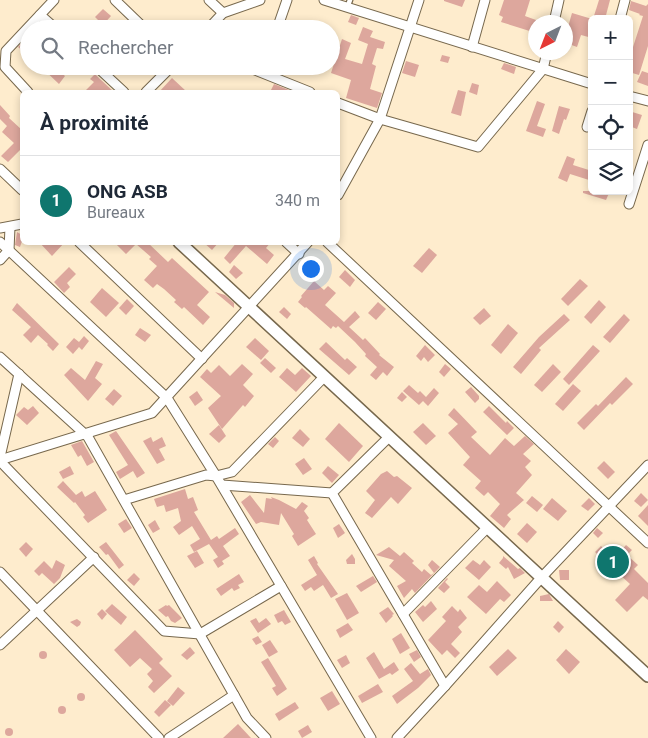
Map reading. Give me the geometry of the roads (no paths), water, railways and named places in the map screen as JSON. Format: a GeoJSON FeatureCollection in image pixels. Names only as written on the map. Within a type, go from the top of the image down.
{"type":"FeatureCollection","features":[{"type":"Feature","properties":{"kind":"street"},"geometry":{"type":"LineString","coordinates":[[35,20],[54,0]]}},
{"type":"Feature","properties":{"kind":"street"},"geometry":{"type":"LineString","coordinates":[[115,0],[136,20]]}},
{"type":"Feature","properties":{"kind":"street"},"geometry":{"type":"LineString","coordinates":[[209,0],[223,13]]}},
{"type":"Feature","properties":{"kind":"street"},"geometry":{"type":"LineString","coordinates":[[216,20],[223,13],[260,0]]}},
{"type":"Feature","properties":{"kind":"street"},"geometry":{"type":"LineString","coordinates":[[280,20],[287,0]]}},
{"type":"Feature","properties":{"kind":"street"},"geometry":{"type":"LineString","coordinates":[[324,0],[349,4],[411,28],[588,83]]}},
{"type":"Feature","properties":{"kind":"street"},"geometry":{"type":"LineString","coordinates":[[340,191],[380,119],[420,0]]}},
{"type":"Feature","properties":{"kind":"street"},"geometry":{"type":"LineString","coordinates":[[472,47],[485,0]]}},
{"type":"Feature","properties":{"kind":"street"},"geometry":{"type":"LineString","coordinates":[[556,15],[559,0]]}},
{"type":"Feature","properties":{"kind":"street"},"geometry":{"type":"LineString","coordinates":[[621,15],[625,0]]}},
{"type":"Feature","properties":{"kind":"street"},"geometry":{"type":"LineString","coordinates":[[40,15],[46,20]]}},
{"type":"Feature","properties":{"kind":"street"},"geometry":{"type":"LineString","coordinates":[[20,36],[3,53],[5,67],[26,90]]}},
{"type":"Feature","properties":{"kind":"street"},"geometry":{"type":"LineString","coordinates":[[340,104],[380,119],[478,147],[543,69],[545,60]]}},
{"type":"Feature","properties":{"kind":"street"},"geometry":{"type":"LineString","coordinates":[[106,75],[122,90]]}},
{"type":"Feature","properties":{"kind":"street"},"geometry":{"type":"LineString","coordinates":[[148,90],[163,75]]}},
{"type":"Feature","properties":{"kind":"street"},"geometry":{"type":"LineString","coordinates":[[274,75],[306,90]]}},
{"type":"Feature","properties":{"kind":"street"},"geometry":{"type":"LineString","coordinates":[[633,97],[648,101]]}},
{"type":"Feature","properties":{"kind":"street"},"geometry":{"type":"LineString","coordinates":[[629,204],[648,145]]}},
{"type":"Feature","properties":{"kind":"street"},"geometry":{"type":"LineString","coordinates":[[0,169],[20,188]]}},
{"type":"Feature","properties":{"kind":"street"},"geometry":{"type":"LineString","coordinates":[[0,228],[20,224]]}},
{"type":"Feature","properties":{"kind":"street"},"geometry":{"type":"LineString","coordinates":[[0,260],[9,250],[10,227]]}},
{"type":"Feature","properties":{"kind":"street"},"geometry":{"type":"LineString","coordinates":[[0,242],[167,398],[216,476],[372,738]]}},
{"type":"Feature","properties":{"kind":"street"},"geometry":{"type":"LineString","coordinates":[[82,245],[202,359]]}},
{"type":"Feature","properties":{"kind":"street"},"geometry":{"type":"LineString","coordinates":[[183,245],[648,676]]}},
{"type":"Feature","properties":{"kind":"street"},"geometry":{"type":"LineString","coordinates":[[289,245],[299,254]]}},
{"type":"Feature","properties":{"kind":"street"},"geometry":{"type":"LineString","coordinates":[[0,459],[152,413],[306,245]]}},
{"type":"Feature","properties":{"kind":"street"},"geometry":{"type":"LineString","coordinates":[[330,245],[648,543]]}},
{"type":"Feature","properties":{"kind":"street"},"geometry":{"type":"LineString","coordinates":[[0,357],[88,437],[247,718],[266,738]]}},
{"type":"Feature","properties":{"kind":"street"},"geometry":{"type":"LineString","coordinates":[[0,459],[19,374]]}},
{"type":"Feature","properties":{"kind":"street"},"geometry":{"type":"LineString","coordinates":[[124,500],[206,475],[216,476],[232,472],[324,377]]}},
{"type":"Feature","properties":{"kind":"street"},"geometry":{"type":"LineString","coordinates":[[222,486],[332,493],[389,437]]}},
{"type":"Feature","properties":{"kind":"street"},"geometry":{"type":"LineString","coordinates":[[0,459],[164,631],[200,634],[281,586]]}},
{"type":"Feature","properties":{"kind":"street"},"geometry":{"type":"LineString","coordinates":[[397,738],[541,578],[648,465]]}},
{"type":"Feature","properties":{"kind":"street"},"geometry":{"type":"LineString","coordinates":[[332,493],[445,686]]}},
{"type":"Feature","properties":{"kind":"street"},"geometry":{"type":"LineString","coordinates":[[403,614],[487,528]]}},
{"type":"Feature","properties":{"kind":"street"},"geometry":{"type":"LineString","coordinates":[[0,645],[94,557]]}},
{"type":"Feature","properties":{"kind":"street"},"geometry":{"type":"LineString","coordinates":[[0,572],[159,738]]}},
{"type":"Feature","properties":{"kind":"street"},"geometry":{"type":"LineString","coordinates":[[169,738],[234,695]]}},
{"type":"Feature","properties":{"kind":"place","name":"ONG ASB"},"geometry":{"type":"Point","coordinates":[613,562]}}]}
